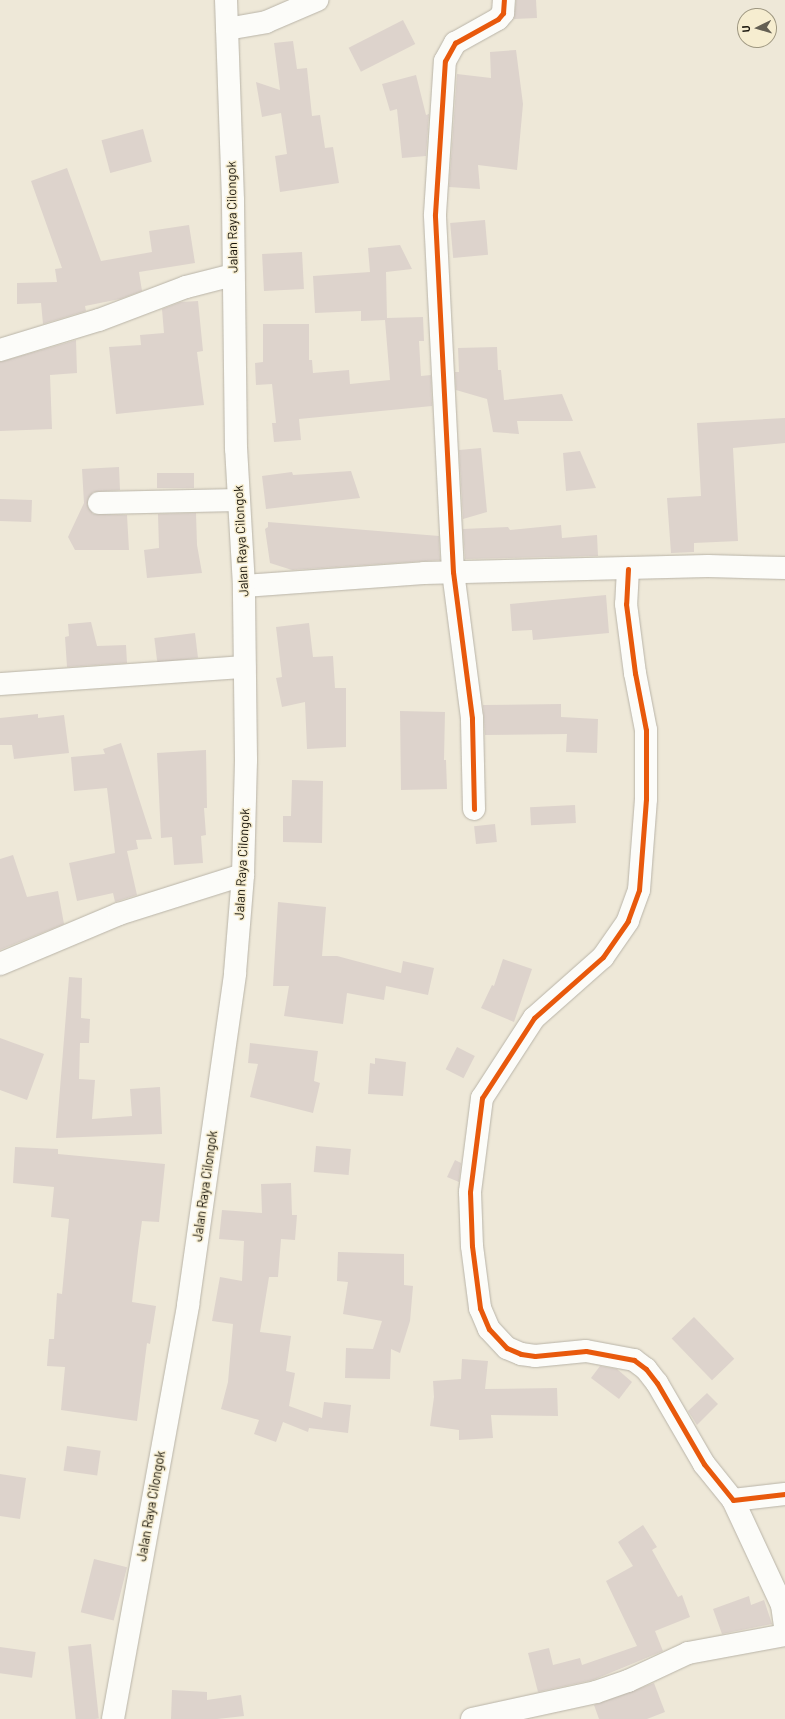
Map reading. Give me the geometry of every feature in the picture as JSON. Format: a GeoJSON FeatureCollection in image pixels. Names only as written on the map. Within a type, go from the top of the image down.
{"type":"FeatureCollection","features":[{"type":"Feature","properties":{"kind":"main road","name":"Jalan Raya Cilongok"},"geometry":{"type":"LineString","coordinates":[[113,1719],[188,1305],[235,973],[243,875],[246,760],[244,586],[239,500],[226,0]]}},
{"type":"Feature","properties":{"kind":"main road"},"geometry":{"type":"LineString","coordinates":[[227,29],[266,22],[317,0]]}},
{"type":"Feature","properties":{"kind":"main road"},"geometry":{"type":"LineString","coordinates":[[474,809],[472,718],[453,572],[435,214],[445,61],[455,43],[498,18],[503,13],[504,0]]}},
{"type":"Feature","properties":{"kind":"main road"},"geometry":{"type":"LineString","coordinates":[[0,350],[99,320],[186,287],[233,275]]}},
{"type":"Feature","properties":{"kind":"main road"},"geometry":{"type":"LineString","coordinates":[[99,503],[239,500]]}},
{"type":"Feature","properties":{"kind":"main road"},"geometry":{"type":"LineString","coordinates":[[244,586],[453,572],[708,566],[785,568]]}},
{"type":"Feature","properties":{"kind":"main road"},"geometry":{"type":"LineString","coordinates":[[628,568],[626,604],[635,672],[646,730],[646,799],[639,890],[628,921],[603,957],[534,1018],[482,1098],[470,1192],[472,1246],[480,1308],[489,1329],[507,1348],[535,1356],[586,1351],[634,1360],[646,1368],[657,1383],[704,1464],[733,1500],[782,1605],[785,1626]]}},
{"type":"Feature","properties":{"kind":"main road"},"geometry":{"type":"LineString","coordinates":[[0,684],[244,667]]}},
{"type":"Feature","properties":{"kind":"main road"},"geometry":{"type":"LineString","coordinates":[[0,964],[119,914],[243,875]]}},
{"type":"Feature","properties":{"kind":"main road"},"geometry":{"type":"LineString","coordinates":[[733,1500],[785,1494]]}},
{"type":"Feature","properties":{"kind":"main road"},"geometry":{"type":"LineString","coordinates":[[472,1719],[596,1692],[628,1681],[688,1654],[785,1635]]}},
{"type":"Feature","properties":{"kind":"building"},"geometry":{"type":"Polygon","coordinates":[[[516,0],[536,0],[537,18],[514,19],[516,0]]]}},
{"type":"Feature","properties":{"kind":"building"},"geometry":{"type":"Polygon","coordinates":[[[403,20],[415,44],[361,72],[349,48],[403,20]]]}},
{"type":"Feature","properties":{"kind":"building"},"geometry":{"type":"Polygon","coordinates":[[[293,41],[297,69],[307,68],[312,116],[320,115],[325,148],[333,147],[339,183],[280,192],[275,156],[287,154],[281,113],[262,117],[256,82],[280,90],[274,43],[293,41]]]}},
{"type":"Feature","properties":{"kind":"building"},"geometry":{"type":"Polygon","coordinates":[[[516,50],[523,104],[517,170],[478,165],[480,189],[449,187],[457,74],[491,78],[490,52],[516,50]]]}},
{"type":"Feature","properties":{"kind":"building"},"geometry":{"type":"Polygon","coordinates":[[[416,75],[426,115],[429,114],[426,156],[402,158],[397,109],[390,111],[382,84],[416,75]]]}},
{"type":"Feature","properties":{"kind":"building"},"geometry":{"type":"Polygon","coordinates":[[[143,129],[152,162],[110,173],[101,140],[143,129]]]}},
{"type":"Feature","properties":{"kind":"building"},"geometry":{"type":"Polygon","coordinates":[[[67,168],[101,261],[152,252],[149,231],[189,225],[195,263],[139,272],[142,291],[120,299],[85,306],[86,311],[43,324],[41,303],[17,304],[17,283],[57,282],[55,269],[62,268],[31,181],[67,168]]]}},
{"type":"Feature","properties":{"kind":"building"},"geometry":{"type":"Polygon","coordinates":[[[485,220],[488,255],[453,258],[450,223],[485,220]]]}},
{"type":"Feature","properties":{"kind":"building"},"geometry":{"type":"Polygon","coordinates":[[[400,245],[412,269],[386,272],[387,318],[423,317],[424,341],[419,341],[421,376],[431,375],[432,406],[299,419],[301,440],[274,442],[272,423],[276,423],[272,384],[256,385],[255,363],[263,362],[263,324],[309,324],[309,360],[312,360],[313,373],[349,370],[350,384],[390,380],[385,320],[361,321],[361,311],[315,313],[313,276],[370,272],[368,248],[400,245]]]}},
{"type":"Feature","properties":{"kind":"building"},"geometry":{"type":"Polygon","coordinates":[[[302,252],[304,289],[264,291],[262,254],[302,252]]]}},
{"type":"Feature","properties":{"kind":"building"},"geometry":{"type":"Polygon","coordinates":[[[198,301],[203,351],[197,352],[204,405],[116,414],[109,347],[141,345],[140,335],[164,333],[162,309],[181,302],[198,301]]]}},
{"type":"Feature","properties":{"kind":"building"},"geometry":{"type":"Polygon","coordinates":[[[76,340],[77,373],[50,375],[52,429],[0,431],[0,362],[76,340]]]}},
{"type":"Feature","properties":{"kind":"building"},"geometry":{"type":"Polygon","coordinates":[[[497,347],[498,370],[501,370],[504,400],[562,394],[573,421],[517,421],[519,434],[493,432],[487,399],[456,390],[455,372],[459,372],[458,348],[497,347]]]}},
{"type":"Feature","properties":{"kind":"building"},"geometry":{"type":"Polygon","coordinates":[[[785,418],[785,443],[733,448],[738,541],[694,543],[694,552],[671,553],[667,498],[701,496],[697,423],[785,418]]]}},
{"type":"Feature","properties":{"kind":"building"},"geometry":{"type":"Polygon","coordinates":[[[481,448],[487,512],[463,519],[459,450],[481,448]]]}},
{"type":"Feature","properties":{"kind":"building"},"geometry":{"type":"Polygon","coordinates":[[[580,451],[596,488],[566,491],[563,453],[580,451]]]}},
{"type":"Feature","properties":{"kind":"building"},"geometry":{"type":"Polygon","coordinates":[[[119,467],[120,490],[93,492],[87,504],[93,514],[127,515],[129,550],[75,550],[68,537],[84,503],[82,469],[119,467]]]}},
{"type":"Feature","properties":{"kind":"building"},"geometry":{"type":"Polygon","coordinates":[[[351,471],[360,498],[266,509],[262,476],[292,472],[293,475],[351,471]]]}},
{"type":"Feature","properties":{"kind":"building"},"geometry":{"type":"Polygon","coordinates":[[[157,473],[194,473],[194,488],[157,488],[157,473]]]}},
{"type":"Feature","properties":{"kind":"building"},"geometry":{"type":"Polygon","coordinates":[[[0,499],[32,500],[31,522],[0,521],[0,499]]]}},
{"type":"Feature","properties":{"kind":"building"},"geometry":{"type":"Polygon","coordinates":[[[196,513],[197,545],[202,573],[147,578],[144,550],[159,548],[158,514],[196,513]]]}},
{"type":"Feature","properties":{"kind":"building"},"geometry":{"type":"Polygon","coordinates":[[[268,522],[439,536],[440,560],[292,570],[270,563],[265,529],[268,527],[268,522]]]}},
{"type":"Feature","properties":{"kind":"building"},"geometry":{"type":"Polygon","coordinates":[[[561,525],[562,538],[597,535],[598,556],[465,559],[463,529],[508,527],[510,530],[561,525]]]}},
{"type":"Feature","properties":{"kind":"building"},"geometry":{"type":"Polygon","coordinates":[[[606,595],[609,633],[533,640],[532,630],[512,631],[510,604],[606,595]]]}},
{"type":"Feature","properties":{"kind":"building"},"geometry":{"type":"Polygon","coordinates":[[[91,622],[97,646],[126,645],[127,663],[67,667],[65,637],[69,636],[68,624],[91,622]]]}},
{"type":"Feature","properties":{"kind":"building"},"geometry":{"type":"Polygon","coordinates":[[[309,623],[313,657],[333,656],[335,688],[346,688],[346,747],[307,749],[305,702],[282,707],[276,678],[282,677],[276,627],[309,623]]]}},
{"type":"Feature","properties":{"kind":"building"},"geometry":{"type":"Polygon","coordinates":[[[195,633],[198,658],[157,663],[154,638],[195,633]]]}},
{"type":"Feature","properties":{"kind":"building"},"geometry":{"type":"Polygon","coordinates":[[[561,704],[561,717],[598,719],[597,753],[566,752],[567,734],[485,735],[483,705],[561,704]]]}},
{"type":"Feature","properties":{"kind":"building"},"geometry":{"type":"Polygon","coordinates":[[[400,711],[445,712],[444,760],[446,760],[447,789],[401,790],[400,711]]]}},
{"type":"Feature","properties":{"kind":"building"},"geometry":{"type":"Polygon","coordinates":[[[38,714],[38,718],[64,715],[69,753],[14,759],[12,745],[0,745],[0,718],[38,714]]]}},
{"type":"Feature","properties":{"kind":"building"},"geometry":{"type":"Polygon","coordinates":[[[121,743],[152,839],[136,840],[138,849],[127,851],[137,895],[115,902],[113,893],[77,901],[69,863],[115,853],[107,788],[74,791],[71,757],[105,754],[103,749],[121,743]]]}},
{"type":"Feature","properties":{"kind":"building"},"geometry":{"type":"Polygon","coordinates":[[[206,750],[207,808],[204,808],[206,835],[201,836],[203,863],[174,865],[172,837],[161,838],[157,753],[206,750]]]}},
{"type":"Feature","properties":{"kind":"building"},"geometry":{"type":"Polygon","coordinates":[[[292,780],[323,781],[322,843],[283,842],[283,816],[291,816],[292,780]]]}},
{"type":"Feature","properties":{"kind":"building"},"geometry":{"type":"Polygon","coordinates":[[[575,805],[576,823],[531,825],[530,807],[575,805]]]}},
{"type":"Feature","properties":{"kind":"building"},"geometry":{"type":"Polygon","coordinates":[[[495,824],[497,842],[476,844],[474,826],[495,824]]]}},
{"type":"Feature","properties":{"kind":"building"},"geometry":{"type":"Polygon","coordinates":[[[13,855],[27,897],[58,891],[64,924],[0,950],[0,859],[13,855]]]}},
{"type":"Feature","properties":{"kind":"building"},"geometry":{"type":"Polygon","coordinates":[[[278,902],[326,907],[322,956],[337,956],[401,973],[403,961],[434,968],[428,995],[386,986],[384,1000],[347,993],[343,1024],[284,1016],[289,986],[273,986],[278,902]]]}},
{"type":"Feature","properties":{"kind":"building"},"geometry":{"type":"Polygon","coordinates":[[[503,959],[532,969],[514,1022],[481,1008],[492,985],[494,986],[503,959]]]}},
{"type":"Feature","properties":{"kind":"building"},"geometry":{"type":"Polygon","coordinates":[[[69,977],[82,978],[81,1018],[90,1019],[89,1043],[80,1043],[79,1079],[95,1080],[92,1119],[132,1116],[130,1089],[160,1087],[162,1134],[56,1138],[69,977]]]}},
{"type":"Feature","properties":{"kind":"building"},"geometry":{"type":"Polygon","coordinates":[[[0,1038],[44,1054],[27,1100],[0,1090],[0,1038]]]}},
{"type":"Feature","properties":{"kind":"building"},"geometry":{"type":"Polygon","coordinates":[[[250,1043],[318,1051],[314,1081],[320,1083],[313,1113],[250,1097],[258,1064],[248,1063],[250,1043]]]}},
{"type":"Feature","properties":{"kind":"building"},"geometry":{"type":"Polygon","coordinates":[[[457,1047],[475,1056],[463,1078],[446,1069],[457,1047]]]}},
{"type":"Feature","properties":{"kind":"building"},"geometry":{"type":"Polygon","coordinates":[[[375,1058],[406,1062],[403,1096],[368,1094],[370,1063],[375,1064],[375,1058]]]}},
{"type":"Feature","properties":{"kind":"building"},"geometry":{"type":"Polygon","coordinates":[[[316,1146],[351,1149],[349,1175],[314,1172],[316,1146]]]}},
{"type":"Feature","properties":{"kind":"building"},"geometry":{"type":"Polygon","coordinates":[[[15,1147],[58,1149],[58,1154],[165,1164],[159,1222],[142,1221],[132,1302],[156,1306],[150,1344],[147,1343],[137,1421],[61,1410],[65,1367],[47,1366],[49,1339],[54,1339],[57,1293],[62,1294],[69,1219],[51,1217],[54,1187],[13,1183],[15,1147]]]}},
{"type":"Feature","properties":{"kind":"building"},"geometry":{"type":"Polygon","coordinates":[[[455,1160],[461,1163],[459,1182],[447,1177],[455,1160]]]}},
{"type":"Feature","properties":{"kind":"building"},"geometry":{"type":"Polygon","coordinates":[[[291,1183],[292,1215],[297,1215],[295,1240],[281,1239],[278,1277],[269,1277],[260,1332],[291,1336],[286,1371],[295,1373],[289,1406],[322,1418],[324,1402],[351,1405],[348,1433],[309,1428],[308,1432],[283,1422],[276,1442],[254,1434],[259,1420],[221,1409],[228,1382],[233,1324],[212,1321],[220,1277],[242,1281],[244,1241],[219,1239],[222,1210],[262,1213],[261,1184],[291,1183]]]}},
{"type":"Feature","properties":{"kind":"building"},"geometry":{"type":"Polygon","coordinates":[[[338,1252],[404,1254],[404,1285],[413,1286],[410,1321],[400,1353],[391,1349],[390,1379],[345,1378],[346,1348],[373,1349],[382,1321],[343,1314],[348,1282],[337,1281],[338,1252]]]}},
{"type":"Feature","properties":{"kind":"building"},"geometry":{"type":"Polygon","coordinates":[[[694,1317],[734,1359],[712,1380],[672,1339],[694,1317]]]}},
{"type":"Feature","properties":{"kind":"building"},"geometry":{"type":"Polygon","coordinates":[[[462,1359],[488,1361],[485,1389],[557,1388],[558,1416],[491,1415],[493,1438],[459,1440],[459,1430],[430,1426],[434,1397],[433,1381],[461,1379],[462,1359]]]}},
{"type":"Feature","properties":{"kind":"building"},"geometry":{"type":"Polygon","coordinates":[[[600,1366],[617,1369],[632,1382],[619,1399],[591,1378],[600,1366]]]}},
{"type":"Feature","properties":{"kind":"building"},"geometry":{"type":"Polygon","coordinates":[[[707,1393],[718,1404],[697,1425],[688,1411],[707,1393]]]}},
{"type":"Feature","properties":{"kind":"building"},"geometry":{"type":"Polygon","coordinates":[[[67,1446],[101,1451],[97,1475],[64,1471],[67,1446]]]}},
{"type":"Feature","properties":{"kind":"building"},"geometry":{"type":"Polygon","coordinates":[[[0,1474],[26,1478],[20,1519],[0,1516],[0,1474]]]}},
{"type":"Feature","properties":{"kind":"building"},"geometry":{"type":"Polygon","coordinates":[[[643,1525],[657,1547],[652,1550],[678,1597],[682,1595],[690,1617],[655,1631],[663,1651],[593,1680],[538,1692],[528,1653],[549,1648],[553,1665],[580,1658],[582,1665],[637,1646],[606,1581],[633,1566],[618,1542],[643,1525]]]}},
{"type":"Feature","properties":{"kind":"building"},"geometry":{"type":"Polygon","coordinates":[[[94,1559],[127,1567],[114,1621],[81,1612],[94,1559]]]}},
{"type":"Feature","properties":{"kind":"building"},"geometry":{"type":"Polygon","coordinates":[[[749,1596],[751,1605],[764,1600],[772,1624],[722,1634],[713,1609],[749,1596]]]}},
{"type":"Feature","properties":{"kind":"building"},"geometry":{"type":"Polygon","coordinates":[[[91,1644],[99,1719],[76,1719],[68,1646],[91,1644]]]}},
{"type":"Feature","properties":{"kind":"building"},"geometry":{"type":"Polygon","coordinates":[[[0,1647],[36,1652],[32,1678],[0,1673],[0,1647]]]}},
{"type":"Feature","properties":{"kind":"building"},"geometry":{"type":"Polygon","coordinates":[[[654,1683],[665,1712],[647,1719],[599,1719],[594,1705],[654,1683]]]}},
{"type":"Feature","properties":{"kind":"building"},"geometry":{"type":"Polygon","coordinates":[[[172,1690],[207,1692],[207,1700],[241,1695],[244,1716],[217,1719],[171,1719],[172,1690]]]}},
{"type":"Feature","properties":{"kind":"cycle path"},"geometry":{"type":"LineString","coordinates":[[474,809],[472,718],[453,572],[435,214],[445,61],[455,43],[498,19],[503,13],[504,0]]}},
{"type":"Feature","properties":{"kind":"cycle path"},"geometry":{"type":"LineString","coordinates":[[628,569],[626,604],[635,673],[646,730],[646,799],[639,890],[628,921],[603,957],[534,1018],[482,1098],[470,1192],[472,1246],[480,1308],[489,1329],[507,1348],[521,1354],[535,1356],[586,1351],[634,1360],[646,1369],[657,1383],[704,1464],[733,1500],[785,1494]]}}]}
